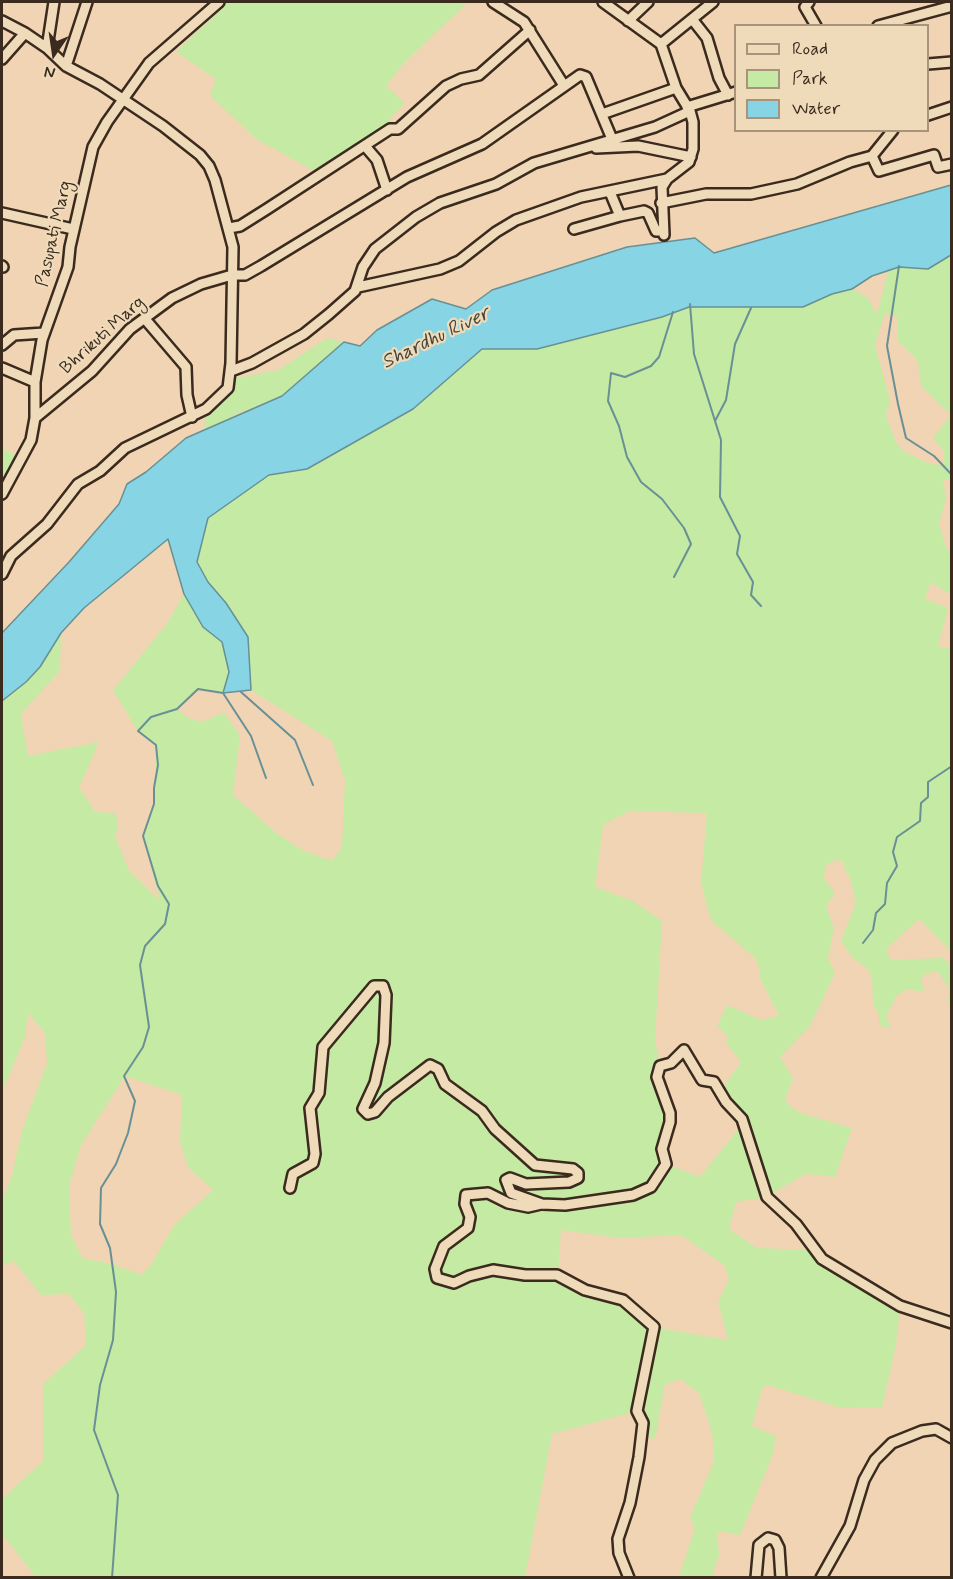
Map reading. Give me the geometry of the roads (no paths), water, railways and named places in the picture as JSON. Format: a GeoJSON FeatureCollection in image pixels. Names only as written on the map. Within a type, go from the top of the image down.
{"type":"FeatureCollection","features":[{"type":"Feature","properties":{"kind":"street"},"geometry":{"type":"LineString","coordinates":[[47,48],[54,2]]}},
{"type":"Feature","properties":{"kind":"street"},"geometry":{"type":"LineString","coordinates":[[66,66],[87,2]]}},
{"type":"Feature","properties":{"kind":"street","name":"Pasupati Marg"},"geometry":{"type":"LineString","coordinates":[[2,494],[31,440],[35,418],[35,382],[44,333],[68,267],[73,230],[93,147],[149,63],[219,2]]}},
{"type":"Feature","properties":{"kind":"street"},"geometry":{"type":"LineString","coordinates":[[493,2],[515,15],[530,30],[563,84],[580,75],[586,76],[612,139]]}},
{"type":"Feature","properties":{"kind":"street"},"geometry":{"type":"LineString","coordinates":[[231,371],[252,363],[304,334],[358,287],[440,269],[459,261],[495,232],[516,220],[581,197],[667,179],[678,172],[692,153],[693,122],[689,109],[676,88],[661,44],[648,32],[628,21],[603,2]]}},
{"type":"Feature","properties":{"kind":"street"},"geometry":{"type":"LineString","coordinates":[[628,21],[648,2]]}},
{"type":"Feature","properties":{"kind":"street"},"geometry":{"type":"LineString","coordinates":[[661,44],[713,2]]}},
{"type":"Feature","properties":{"kind":"street"},"geometry":{"type":"LineString","coordinates":[[809,2],[805,8],[815,24]]}},
{"type":"Feature","properties":{"kind":"street"},"geometry":{"type":"LineString","coordinates":[[885,24],[951,6]]}},
{"type":"Feature","properties":{"kind":"street"},"geometry":{"type":"LineString","coordinates":[[358,287],[363,267],[375,249],[440,202],[496,184],[534,163],[655,127],[689,109],[731,93],[706,38],[692,19]]}},
{"type":"Feature","properties":{"kind":"street"},"geometry":{"type":"LineString","coordinates":[[2,21],[25,33],[47,48],[66,66],[100,84],[183,140],[209,166],[233,247],[231,371],[228,388],[206,409],[125,448],[100,471],[78,484],[47,524],[11,556],[2,574]]}},
{"type":"Feature","properties":{"kind":"street"},"geometry":{"type":"LineString","coordinates":[[229,228],[240,226],[390,129],[398,129],[446,86],[479,75],[530,30]]}},
{"type":"Feature","properties":{"kind":"street"},"geometry":{"type":"LineString","coordinates":[[2,59],[25,33]]}},
{"type":"Feature","properties":{"kind":"street"},"geometry":{"type":"LineString","coordinates":[[929,64],[951,62]]}},
{"type":"Feature","properties":{"kind":"street","name":"Bhrikuti Marg"},"geometry":{"type":"LineString","coordinates":[[35,418],[92,371],[129,330],[186,290],[232,275],[245,275],[425,168],[482,144],[563,84]]}},
{"type":"Feature","properties":{"kind":"street"},"geometry":{"type":"LineString","coordinates":[[602,114],[676,88]]}},
{"type":"Feature","properties":{"kind":"street"},"geometry":{"type":"LineString","coordinates":[[929,114],[951,107]]}},
{"type":"Feature","properties":{"kind":"street"},"geometry":{"type":"LineString","coordinates":[[661,203],[706,194],[751,194],[776,190],[872,156],[891,132]]}},
{"type":"Feature","properties":{"kind":"street"},"geometry":{"type":"LineString","coordinates":[[365,146],[377,160],[387,190]]}},
{"type":"Feature","properties":{"kind":"street"},"geometry":{"type":"LineString","coordinates":[[588,148],[638,146],[692,153]]}},
{"type":"Feature","properties":{"kind":"street"},"geometry":{"type":"LineString","coordinates":[[872,156],[879,171],[934,155],[938,167],[951,164]]}},
{"type":"Feature","properties":{"kind":"street"},"geometry":{"type":"LineString","coordinates":[[574,229],[644,211],[648,213],[656,231],[663,234],[662,188],[667,179]]}},
{"type":"Feature","properties":{"kind":"street"},"geometry":{"type":"LineString","coordinates":[[610,192],[620,216]]}},
{"type":"Feature","properties":{"kind":"street"},"geometry":{"type":"LineString","coordinates":[[2,213],[73,230]]}},
{"type":"Feature","properties":{"kind":"street"},"geometry":{"type":"LineString","coordinates":[[145,319],[186,367],[192,417]]}},
{"type":"Feature","properties":{"kind":"street"},"geometry":{"type":"LineString","coordinates":[[2,345],[14,334],[44,333]]}},
{"type":"Feature","properties":{"kind":"street"},"geometry":{"type":"LineString","coordinates":[[2,368],[35,382]]}},
{"type":"Feature","properties":{"kind":"street"},"geometry":{"type":"LineString","coordinates":[[290,1188],[293,1174],[313,1163],[315,1154],[310,1108],[319,1093],[323,1047],[374,986],[383,986],[386,995],[384,1043],[375,1083],[363,1109],[368,1114],[375,1112],[388,1097],[429,1065],[438,1070],[445,1084],[482,1110],[495,1129],[535,1165],[573,1169],[578,1173],[578,1179],[569,1182],[526,1184],[510,1178],[506,1180],[510,1193],[542,1204],[565,1205],[633,1195],[651,1186],[666,1164],[662,1149],[670,1122],[670,1113],[657,1077],[660,1066],[671,1063],[684,1050],[702,1080],[714,1082],[726,1102],[742,1119],[767,1197],[796,1224],[822,1259],[900,1306],[951,1323]]}},
{"type":"Feature","properties":{"kind":"street"},"geometry":{"type":"LineString","coordinates":[[542,1204],[528,1208],[508,1203],[488,1193],[466,1195],[468,1228],[444,1246],[435,1269],[437,1278],[454,1283],[469,1276],[493,1270],[525,1275],[557,1275],[585,1290],[623,1300],[654,1327],[637,1411],[643,1423],[639,1457],[630,1503],[618,1539],[618,1553],[629,1578]]}},
{"type":"Feature","properties":{"kind":"street"},"geometry":{"type":"LineString","coordinates":[[822,1578],[850,1526],[864,1480],[875,1460],[892,1443],[922,1431],[936,1429],[951,1438]]}},
{"type":"Feature","properties":{"kind":"street"},"geometry":{"type":"LineString","coordinates":[[756,1578],[762,1541],[768,1538],[775,1540],[779,1548],[781,1578]]}},
{"type":"Feature","properties":{"kind":"water","name":"Shardhu River"},"geometry":{"type":"Polygon","coordinates":[[[951,185],[951,255],[928,269],[899,267],[872,276],[852,289],[832,294],[803,307],[689,307],[662,317],[537,349],[482,349],[413,409],[307,469],[269,475],[208,518],[197,562],[208,582],[226,603],[248,637],[251,690],[223,693],[229,672],[222,642],[203,627],[184,594],[168,539],[84,608],[61,633],[40,667],[26,682],[2,701],[2,633],[69,562],[119,504],[127,484],[146,472],[186,438],[282,396],[344,342],[360,346],[377,330],[432,299],[466,309],[492,290],[627,247],[695,238],[714,253],[951,185]]]}},
{"type":"Feature","properties":{"kind":"waterway"},"geometry":{"type":"LineString","coordinates":[[899,266],[887,346],[906,438],[934,456],[952,475]]}},
{"type":"Feature","properties":{"kind":"waterway"},"geometry":{"type":"LineString","coordinates":[[690,304],[694,354],[721,440],[720,497],[740,536],[737,554],[753,582],[751,595],[761,606]]}},
{"type":"Feature","properties":{"kind":"waterway"},"geometry":{"type":"LineString","coordinates":[[715,421],[726,400],[735,344],[751,308]]}},
{"type":"Feature","properties":{"kind":"waterway"},"geometry":{"type":"LineString","coordinates":[[673,312],[659,357],[651,366],[625,377],[611,373],[608,401],[619,426],[627,457],[641,482],[662,499],[684,528],[691,544],[674,577]]}},
{"type":"Feature","properties":{"kind":"waterway"},"geometry":{"type":"LineString","coordinates":[[112,1578],[118,1495],[94,1430],[100,1385],[113,1340],[116,1292],[110,1248],[100,1224],[101,1188],[116,1164],[128,1133],[135,1101],[124,1076],[143,1047],[149,1027],[140,965],[145,946],[165,924],[169,904],[158,886],[143,836],[154,804],[158,765],[156,745],[138,731],[151,717],[177,709],[198,689],[223,693]]}},
{"type":"Feature","properties":{"kind":"waterway"},"geometry":{"type":"LineString","coordinates":[[241,692],[295,740],[313,785]]}},
{"type":"Feature","properties":{"kind":"waterway"},"geometry":{"type":"LineString","coordinates":[[223,693],[251,736],[266,778]]}},
{"type":"Feature","properties":{"kind":"waterway"},"geometry":{"type":"LineString","coordinates":[[863,943],[873,930],[876,913],[885,904],[887,883],[897,866],[893,852],[897,837],[920,821],[921,803],[928,797],[928,782],[952,766]]}}]}
